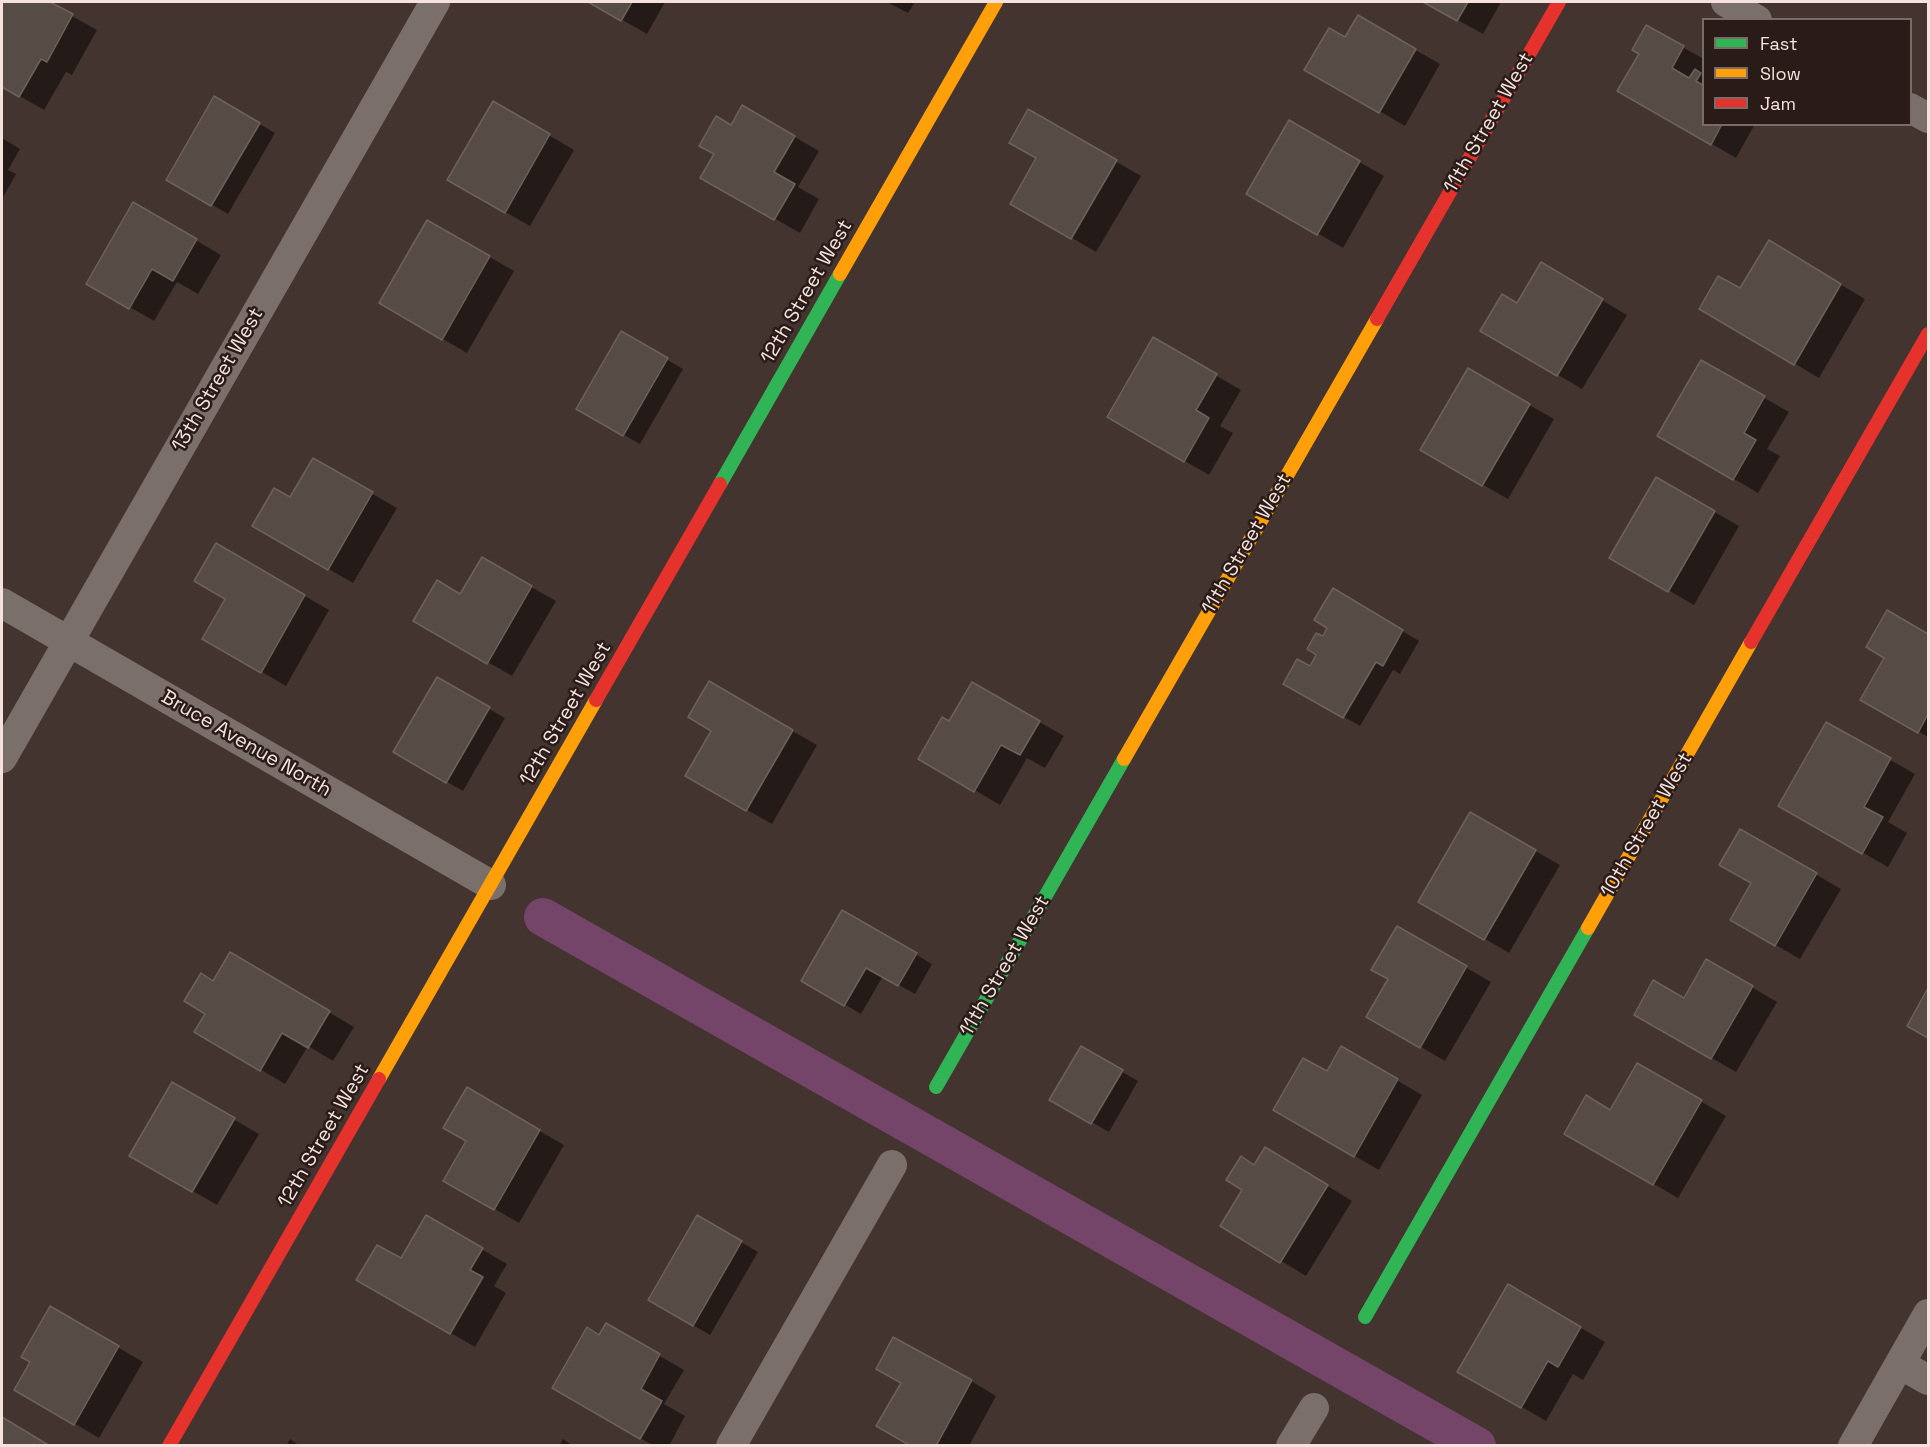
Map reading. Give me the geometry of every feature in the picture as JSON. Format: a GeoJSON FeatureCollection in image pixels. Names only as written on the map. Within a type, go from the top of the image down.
{"type":"FeatureCollection","features":[{"type":"Feature","properties":{"kind":"street","name":"13th Street West"},"geometry":{"type":"LineString","coordinates":[[2,758],[435,2]]}},
{"type":"Feature","properties":{"kind":"street","name":"12th Street West"},"geometry":{"type":"LineString","coordinates":[[169,1446],[996,2]]}},
{"type":"Feature","properties":{"kind":"street","name":"11th Street West"},"geometry":{"type":"LineString","coordinates":[[936,1087],[1559,2]]}},
{"type":"Feature","properties":{"kind":"street"},"geometry":{"type":"LineString","coordinates":[[1726,2],[1754,18]]}},
{"type":"Feature","properties":{"kind":"street"},"geometry":{"type":"LineString","coordinates":[[1912,109],[1929,118]]}},
{"type":"Feature","properties":{"kind":"street","name":"10th Street West"},"geometry":{"type":"LineString","coordinates":[[1365,1317],[1929,334]]}},
{"type":"Feature","properties":{"kind":"street","name":"Bruce Avenue North"},"geometry":{"type":"LineString","coordinates":[[2,603],[491,885]]}},
{"type":"Feature","properties":{"kind":"street"},"geometry":{"type":"LineString","coordinates":[[730,1446],[892,1165]]}},
{"type":"Feature","properties":{"kind":"street"},"geometry":{"type":"LineString","coordinates":[[1853,1446],[1929,1314]]}},
{"type":"Feature","properties":{"kind":"street"},"geometry":{"type":"LineString","coordinates":[[1900,1364],[1929,1380]]}},
{"type":"Feature","properties":{"kind":"street"},"geometry":{"type":"LineString","coordinates":[[1291,1446],[1314,1408]]}},
{"type":"Feature","properties":{"kind":"building"},"geometry":{"type":"Polygon","coordinates":[[[2,2],[50,2],[73,14],[47,62],[41,59],[19,97],[2,87],[2,2]]]}},
{"type":"Feature","properties":{"kind":"building"},"geometry":{"type":"Polygon","coordinates":[[[588,2],[632,2],[621,21],[588,2]]]}},
{"type":"Feature","properties":{"kind":"building"},"geometry":{"type":"Polygon","coordinates":[[[1423,2],[1468,2],[1457,21],[1423,2]]]}},
{"type":"Feature","properties":{"kind":"building"},"geometry":{"type":"Polygon","coordinates":[[[1358,15],[1416,49],[1379,113],[1304,70],[1329,28],[1345,37],[1358,15]]]}},
{"type":"Feature","properties":{"kind":"building"},"geometry":{"type":"Polygon","coordinates":[[[1646,25],[1684,46],[1672,68],[1689,78],[1695,69],[1701,73],[1696,81],[1702,85],[1702,126],[1721,126],[1711,145],[1617,91],[1639,54],[1632,50],[1646,25]]]}},
{"type":"Feature","properties":{"kind":"building"},"geometry":{"type":"Polygon","coordinates":[[[214,96],[260,123],[211,206],[166,180],[214,96]]]}},
{"type":"Feature","properties":{"kind":"building"},"geometry":{"type":"Polygon","coordinates":[[[493,101],[550,134],[505,213],[447,180],[493,101]]]}},
{"type":"Feature","properties":{"kind":"building"},"geometry":{"type":"Polygon","coordinates":[[[742,105],[795,136],[774,172],[795,184],[774,220],[700,178],[714,154],[699,146],[716,116],[731,125],[742,105]]]}},
{"type":"Feature","properties":{"kind":"building"},"geometry":{"type":"Polygon","coordinates":[[[1028,109],[1117,160],[1071,239],[1010,204],[1036,158],[1009,143],[1028,109]]]}},
{"type":"Feature","properties":{"kind":"building"},"geometry":{"type":"Polygon","coordinates":[[[1289,120],[1360,161],[1317,235],[1246,194],[1289,120]]]}},
{"type":"Feature","properties":{"kind":"building"},"geometry":{"type":"Polygon","coordinates":[[[133,202],[197,239],[173,281],[152,269],[129,309],[86,284],[133,202]]]}},
{"type":"Feature","properties":{"kind":"building"},"geometry":{"type":"Polygon","coordinates":[[[427,220],[490,256],[442,340],[379,303],[427,220]]]}},
{"type":"Feature","properties":{"kind":"building"},"geometry":{"type":"Polygon","coordinates":[[[1769,240],[1841,284],[1794,365],[1699,309],[1718,276],[1740,288],[1769,240]]]}},
{"type":"Feature","properties":{"kind":"building"},"geometry":{"type":"Polygon","coordinates":[[[1541,262],[1603,299],[1557,376],[1480,331],[1502,294],[1517,303],[1541,262]]]}},
{"type":"Feature","properties":{"kind":"building"},"geometry":{"type":"Polygon","coordinates":[[[621,331],[668,358],[623,436],[576,409],[621,331]]]}},
{"type":"Feature","properties":{"kind":"building"},"geometry":{"type":"Polygon","coordinates":[[[1153,337],[1217,374],[1196,410],[1209,418],[1184,462],[1107,417],[1153,337]]]}},
{"type":"Feature","properties":{"kind":"building"},"geometry":{"type":"Polygon","coordinates":[[[1701,360],[1765,396],[1744,433],[1756,440],[1733,480],[1657,436],[1701,360]]]}},
{"type":"Feature","properties":{"kind":"building"},"geometry":{"type":"Polygon","coordinates":[[[1468,368],[1530,404],[1482,486],[1420,450],[1468,368]]]}},
{"type":"Feature","properties":{"kind":"building"},"geometry":{"type":"Polygon","coordinates":[[[313,458],[373,492],[328,570],[252,526],[274,488],[290,497],[313,458]]]}},
{"type":"Feature","properties":{"kind":"building"},"geometry":{"type":"Polygon","coordinates":[[[1656,477],[1715,511],[1668,592],[1609,558],[1656,477]]]}},
{"type":"Feature","properties":{"kind":"building"},"geometry":{"type":"Polygon","coordinates":[[[216,543],[305,595],[261,673],[202,639],[225,599],[194,581],[216,543]]]}},
{"type":"Feature","properties":{"kind":"building"},"geometry":{"type":"Polygon","coordinates":[[[482,557],[532,586],[487,664],[413,621],[437,580],[460,594],[482,557]]]}},
{"type":"Feature","properties":{"kind":"building"},"geometry":{"type":"Polygon","coordinates":[[[1333,588],[1403,630],[1383,666],[1376,662],[1343,718],[1283,684],[1297,659],[1310,666],[1316,655],[1307,649],[1316,633],[1323,636],[1327,628],[1314,620],[1333,588]]]}},
{"type":"Feature","properties":{"kind":"building"},"geometry":{"type":"Polygon","coordinates":[[[1887,610],[1928,634],[1928,714],[1918,733],[1860,700],[1884,658],[1866,647],[1887,610]]]}},
{"type":"Feature","properties":{"kind":"building"},"geometry":{"type":"Polygon","coordinates":[[[437,677],[490,707],[446,783],[393,752],[437,677]]]}},
{"type":"Feature","properties":{"kind":"building"},"geometry":{"type":"Polygon","coordinates":[[[709,681],[793,730],[746,811],[685,776],[711,731],[688,717],[709,681]]]}},
{"type":"Feature","properties":{"kind":"building"},"geometry":{"type":"Polygon","coordinates":[[[972,682],[1040,721],[1020,755],[1001,745],[974,792],[918,759],[942,717],[949,721],[972,682]]]}},
{"type":"Feature","properties":{"kind":"building"},"geometry":{"type":"Polygon","coordinates":[[[1826,722],[1891,758],[1864,807],[1883,817],[1862,854],[1778,806],[1826,722]]]}},
{"type":"Feature","properties":{"kind":"building"},"geometry":{"type":"Polygon","coordinates":[[[1470,812],[1536,850],[1484,940],[1418,902],[1470,812]]]}},
{"type":"Feature","properties":{"kind":"building"},"geometry":{"type":"Polygon","coordinates":[[[1740,829],[1817,873],[1775,946],[1730,920],[1751,883],[1719,865],[1740,829]]]}},
{"type":"Feature","properties":{"kind":"building"},"geometry":{"type":"Polygon","coordinates":[[[842,910],[917,953],[898,986],[866,968],[844,1006],[801,981],[842,910]]]}},
{"type":"Feature","properties":{"kind":"building"},"geometry":{"type":"Polygon","coordinates":[[[1397,926],[1467,966],[1420,1048],[1366,1017],[1388,979],[1371,970],[1397,926]]]}},
{"type":"Feature","properties":{"kind":"building"},"geometry":{"type":"Polygon","coordinates":[[[230,952],[330,1011],[308,1048],[282,1033],[260,1071],[194,1032],[205,1014],[184,1001],[201,973],[213,981],[230,952]]]}},
{"type":"Feature","properties":{"kind":"building"},"geometry":{"type":"Polygon","coordinates":[[[1706,959],[1753,986],[1711,1059],[1634,1015],[1653,980],[1684,998],[1706,959]]]}},
{"type":"Feature","properties":{"kind":"building"},"geometry":{"type":"Polygon","coordinates":[[[1928,988],[1928,1038],[1907,1026],[1928,988]]]}},
{"type":"Feature","properties":{"kind":"building"},"geometry":{"type":"Polygon","coordinates":[[[1081,1046],[1123,1070],[1091,1124],[1049,1100],[1081,1046]]]}},
{"type":"Feature","properties":{"kind":"building"},"geometry":{"type":"Polygon","coordinates":[[[1341,1046],[1398,1079],[1354,1157],[1273,1110],[1303,1058],[1327,1071],[1341,1046]]]}},
{"type":"Feature","properties":{"kind":"building"},"geometry":{"type":"Polygon","coordinates":[[[1637,1063],[1702,1100],[1653,1185],[1564,1134],[1586,1095],[1610,1110],[1637,1063]]]}},
{"type":"Feature","properties":{"kind":"building"},"geometry":{"type":"Polygon","coordinates":[[[172,1082],[235,1118],[192,1192],[129,1156],[172,1082]]]}},
{"type":"Feature","properties":{"kind":"building"},"geometry":{"type":"Polygon","coordinates":[[[467,1087],[540,1130],[494,1210],[443,1181],[466,1141],[443,1128],[467,1087]]]}},
{"type":"Feature","properties":{"kind":"building"},"geometry":{"type":"Polygon","coordinates":[[[1265,1147],[1328,1185],[1280,1263],[1220,1226],[1242,1190],[1226,1180],[1241,1156],[1254,1165],[1265,1147]]]}},
{"type":"Feature","properties":{"kind":"building"},"geometry":{"type":"Polygon","coordinates":[[[426,1215],[483,1248],[470,1270],[483,1277],[450,1334],[356,1280],[377,1245],[401,1258],[426,1215]]]}},
{"type":"Feature","properties":{"kind":"building"},"geometry":{"type":"Polygon","coordinates":[[[697,1215],[742,1241],[693,1326],[648,1300],[697,1215]]]}},
{"type":"Feature","properties":{"kind":"building"},"geometry":{"type":"Polygon","coordinates":[[[1508,1284],[1581,1327],[1558,1367],[1548,1361],[1521,1408],[1457,1372],[1508,1284]]]}},
{"type":"Feature","properties":{"kind":"building"},"geometry":{"type":"Polygon","coordinates":[[[50,1306],[119,1346],[74,1425],[14,1390],[30,1362],[21,1357],[50,1306]]]}},
{"type":"Feature","properties":{"kind":"building"},"geometry":{"type":"Polygon","coordinates":[[[606,1323],[660,1354],[641,1389],[662,1401],[640,1439],[552,1388],[587,1327],[599,1335],[606,1323]]]}},
{"type":"Feature","properties":{"kind":"building"},"geometry":{"type":"Polygon","coordinates":[[[893,1337],[972,1380],[936,1446],[911,1446],[876,1426],[901,1383],[876,1369],[893,1337]]]}},
{"type":"Feature","properties":{"kind":"building"},"geometry":{"type":"Polygon","coordinates":[[[2,1417],[50,1446],[2,1446],[2,1417]]]}},
{"type":"Feature","properties":{"kind":"waterway"},"geometry":{"type":"LineString","coordinates":[[543,917],[1477,1446]]}},
{"type":"Feature","properties":{"kind":"traffic: fast"},"geometry":{"type":"LineString","coordinates":[[720,484],[840,274]]}},
{"type":"Feature","properties":{"kind":"traffic: fast"},"geometry":{"type":"LineString","coordinates":[[936,1087],[1124,759]]}},
{"type":"Feature","properties":{"kind":"traffic: fast"},"geometry":{"type":"LineString","coordinates":[[1365,1317],[1588,928]]}},
{"type":"Feature","properties":{"kind":"traffic: slow"},"geometry":{"type":"LineString","coordinates":[[840,274],[996,2]]}},
{"type":"Feature","properties":{"kind":"traffic: slow"},"geometry":{"type":"LineString","coordinates":[[1124,759],[1377,319]]}},
{"type":"Feature","properties":{"kind":"traffic: slow"},"geometry":{"type":"LineString","coordinates":[[1588,928],[1751,642]]}},
{"type":"Feature","properties":{"kind":"traffic: slow"},"geometry":{"type":"LineString","coordinates":[[379,1079],[596,700]]}},
{"type":"Feature","properties":{"kind":"traffic: jam"},"geometry":{"type":"LineString","coordinates":[[1377,319],[1559,2]]}},
{"type":"Feature","properties":{"kind":"traffic: jam"},"geometry":{"type":"LineString","coordinates":[[1751,642],[1928,334]]}},
{"type":"Feature","properties":{"kind":"traffic: jam"},"geometry":{"type":"LineString","coordinates":[[596,700],[720,484]]}},
{"type":"Feature","properties":{"kind":"traffic: jam"},"geometry":{"type":"LineString","coordinates":[[169,1446],[379,1079]]}}]}
